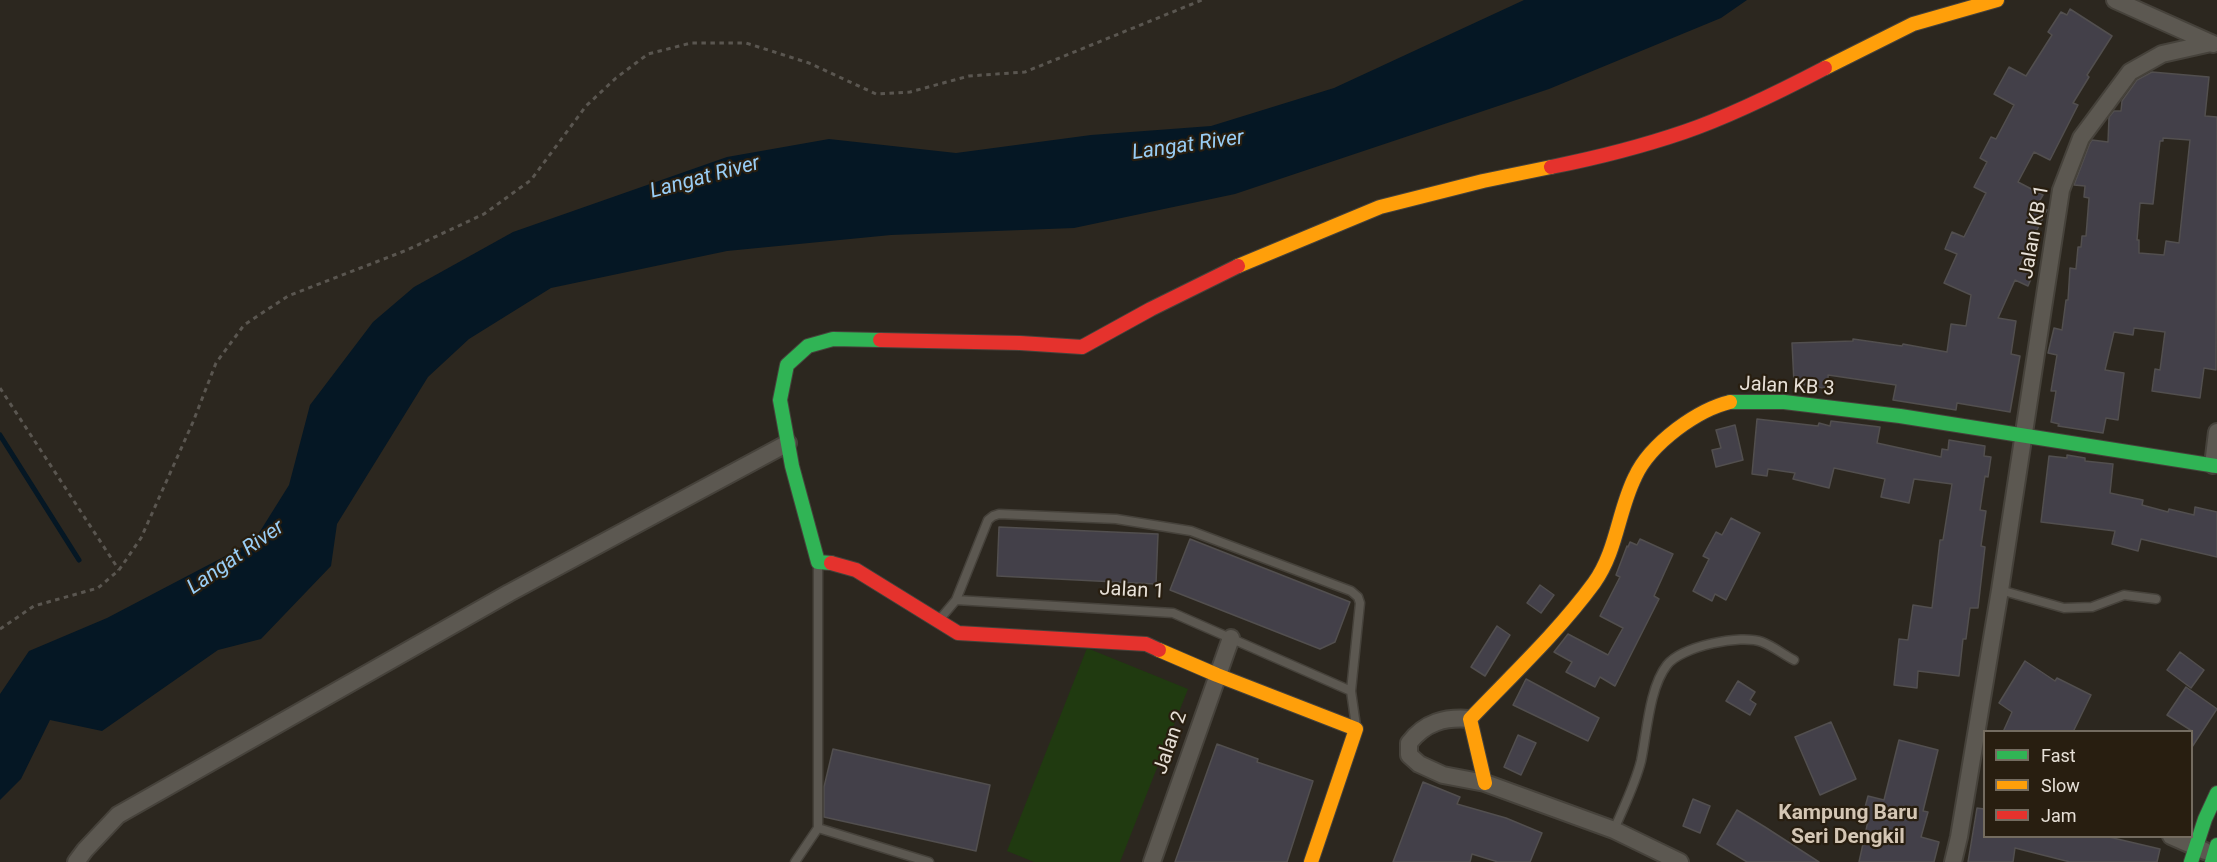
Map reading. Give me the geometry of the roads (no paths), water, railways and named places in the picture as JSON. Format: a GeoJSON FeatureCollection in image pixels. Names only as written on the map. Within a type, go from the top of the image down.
{"type":"FeatureCollection","features":[{"type":"Feature","properties":{"kind":"street"},"geometry":{"type":"LineString","coordinates":[[1311,862],[1356,729],[1146,645],[958,633],[855,570],[835,563],[818,562],[788,442],[780,400],[788,365],[808,346],[833,339],[1020,343],[1082,347],[1151,309],[1258,256],[1380,207],[1483,181],[1598,157],[1685,132],[1778,92],[1913,24],[1998,0]]}},
{"type":"Feature","properties":{"kind":"street"},"geometry":{"type":"LineString","coordinates":[[2115,0],[2214,44]]}},
{"type":"Feature","properties":{"kind":"street","name":"Jalan KB 1"},"geometry":{"type":"LineString","coordinates":[[1953,862],[1979,759],[2000,590],[2061,190],[2081,138],[2130,72],[2162,54],[2214,44]]}},
{"type":"Feature","properties":{"kind":"street","name":"Jalan KB 3"},"geometry":{"type":"LineString","coordinates":[[1470,719],[1546,639],[1600,575],[1623,514],[1632,481],[1651,452],[1672,434],[1715,406],[1736,402],[1805,404],[2024,433],[2215,465]]}},
{"type":"Feature","properties":{"kind":"street"},"geometry":{"type":"LineString","coordinates":[[2215,465],[2217,432]]}},
{"type":"Feature","properties":{"kind":"street"},"geometry":{"type":"LineString","coordinates":[[76,862],[118,815],[509,593],[788,442]]}},
{"type":"Feature","properties":{"kind":"street","name":"Jalan 2"},"geometry":{"type":"LineString","coordinates":[[1152,862],[1231,638]]}},
{"type":"Feature","properties":{"kind":"street"},"geometry":{"type":"LineString","coordinates":[[1485,783],[1470,719],[1451,718],[1425,728],[1417,733],[1409,743],[1409,755],[1419,765],[1443,775],[1485,783],[1614,830],[1680,862]]}},
{"type":"Feature","properties":{"kind":"street"},"geometry":{"type":"LineString","coordinates":[[2193,854],[2205,819],[2217,794]]}},
{"type":"Feature","properties":{"kind":"street"},"geometry":{"type":"LineString","coordinates":[[2172,838],[2193,854],[2215,854]]}},
{"type":"Feature","properties":{"kind":"lane"},"geometry":{"type":"LineString","coordinates":[[938,621],[956,600],[988,520],[993,516],[999,514],[1116,519],[1191,531],[1351,591],[1358,597],[1360,603],[1352,691],[1356,729]]}},
{"type":"Feature","properties":{"kind":"lane"},"geometry":{"type":"LineString","coordinates":[[795,862],[818,828],[818,562]]}},
{"type":"Feature","properties":{"kind":"lane"},"geometry":{"type":"LineString","coordinates":[[2000,590],[2064,608],[2092,607],[2124,595],[2156,599]]}},
{"type":"Feature","properties":{"kind":"lane","name":"Jalan 1"},"geometry":{"type":"LineString","coordinates":[[956,600],[1173,613],[1352,691]]}},
{"type":"Feature","properties":{"kind":"lane"},"geometry":{"type":"LineString","coordinates":[[1614,830],[1640,764],[1654,692],[1668,664],[1681,654],[1700,646],[1730,640],[1761,641],[1794,660]]}},
{"type":"Feature","properties":{"kind":"lane"},"geometry":{"type":"LineString","coordinates":[[818,828],[929,862]]}},
{"type":"Feature","properties":{"kind":"water","name":"Langat River"},"geometry":{"type":"Polygon","coordinates":[[[1524,0],[1747,0],[1721,18],[1549,89],[1235,194],[1074,228],[891,235],[727,251],[551,288],[469,339],[428,377],[337,524],[331,566],[261,639],[218,650],[102,731],[50,720],[21,779],[0,800],[0,694],[29,651],[107,618],[254,541],[289,485],[310,405],[373,322],[414,287],[513,232],[727,157],[829,139],[956,153],[1091,135],[1211,126],[1334,88],[1524,0]]]}},
{"type":"Feature","properties":{"kind":"waterway"},"geometry":{"type":"LineString","coordinates":[[0,435],[79,560]]}},
{"type":"Feature","properties":{"kind":"district","name":"Kampung Baru Seri Dengkil"},"geometry":{"type":"Point","coordinates":[1848,826]}}]}
